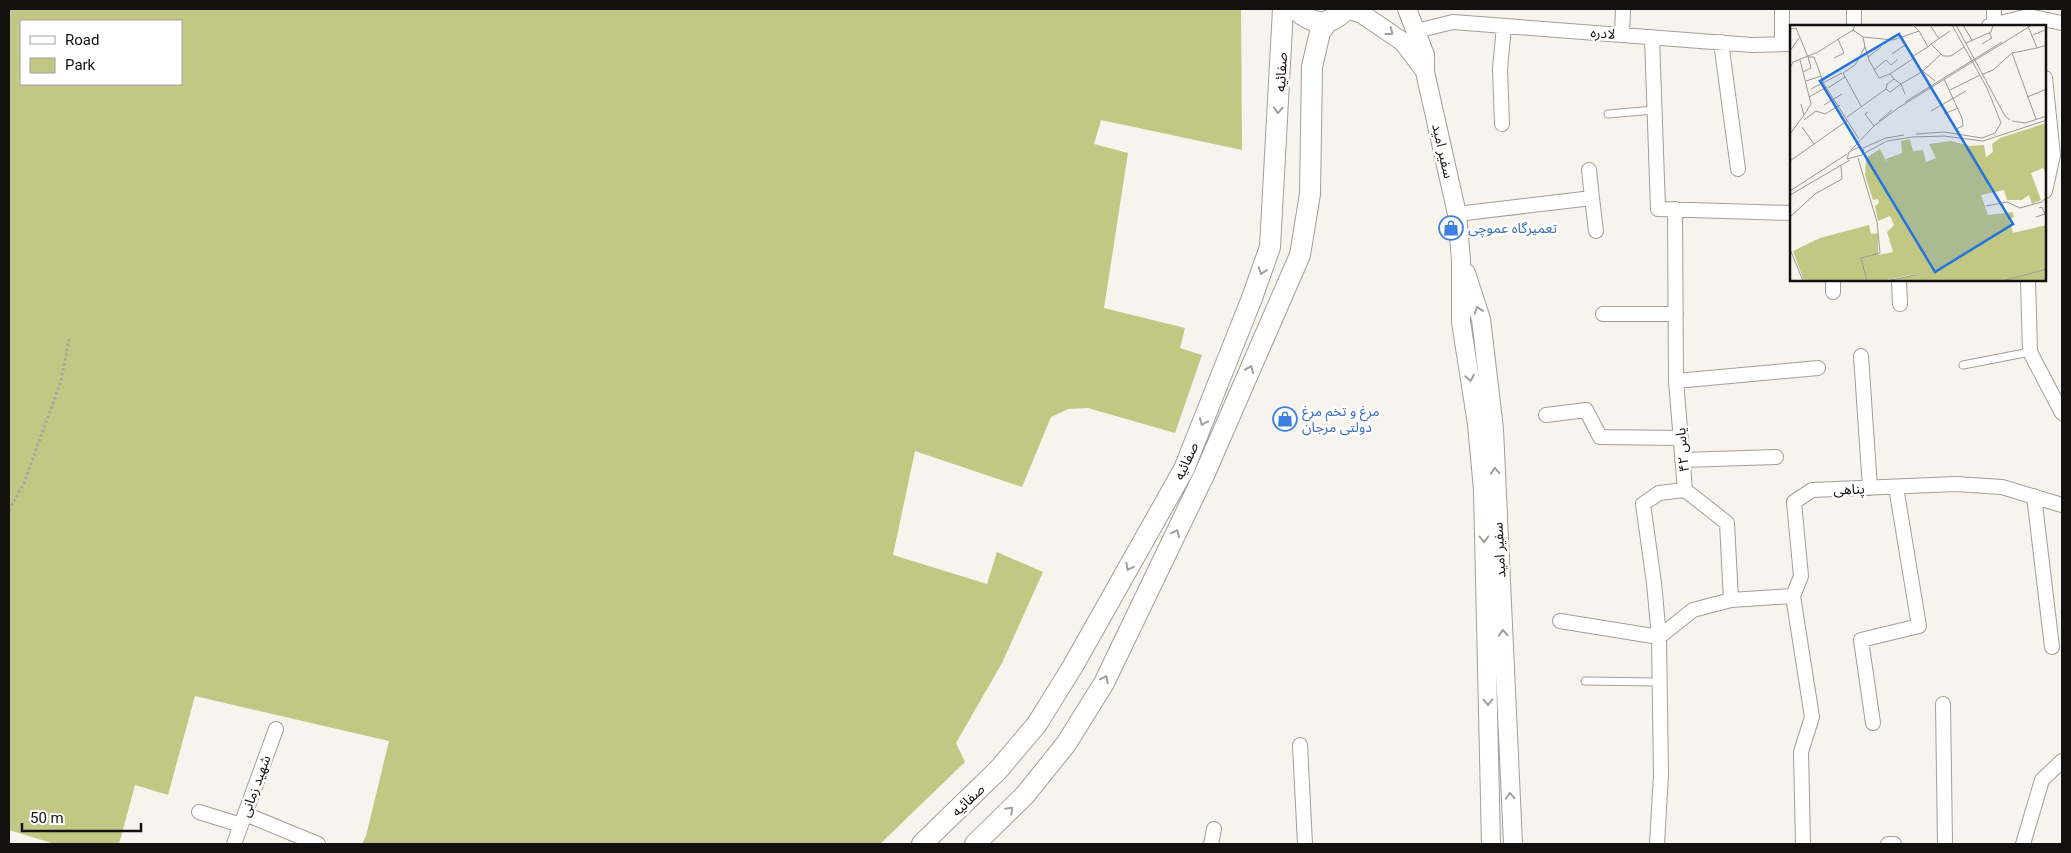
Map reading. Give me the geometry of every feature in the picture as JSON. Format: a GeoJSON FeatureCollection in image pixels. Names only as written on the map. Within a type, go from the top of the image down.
{"type":"FeatureCollection","features":[{"type":"Feature","properties":{"kind":"main road","name":"صفائیه"},"geometry":{"type":"LineString","coordinates":[[922,844],[999,769],[1037,724],[1073,666],[1184,469],[1252,298],[1270,247],[1283,9]]}},
{"type":"Feature","properties":{"kind":"main road"},"geometry":{"type":"LineString","coordinates":[[1295,9],[1306,20],[1323,23],[1341,15],[1346,9]]}},
{"type":"Feature","properties":{"kind":"main road","name":"صفائیه"},"geometry":{"type":"LineString","coordinates":[[976,844],[1025,795],[1066,744],[1104,683],[1205,473],[1300,255],[1310,194],[1312,67],[1320,32],[1329,20]]}},
{"type":"Feature","properties":{"kind":"street"},"geometry":{"type":"LineString","coordinates":[[1346,9],[1362,14],[1403,42],[1425,72]]}},
{"type":"Feature","properties":{"kind":"street","name":"سفیر امید"},"geometry":{"type":"LineString","coordinates":[[1407,9],[1425,55],[1425,72],[1457,214],[1461,260],[1460,322],[1477,424],[1483,490],[1491,844]]}},
{"type":"Feature","properties":{"kind":"street"},"geometry":{"type":"LineString","coordinates":[[1622,35],[1623,9]]}},
{"type":"Feature","properties":{"kind":"street"},"geometry":{"type":"LineString","coordinates":[[1782,9],[1786,44]]}},
{"type":"Feature","properties":{"kind":"street"},"geometry":{"type":"LineString","coordinates":[[1854,9],[1854,25]]}},
{"type":"Feature","properties":{"kind":"street"},"geometry":{"type":"LineString","coordinates":[[1991,25],[1994,9]]}},
{"type":"Feature","properties":{"kind":"street"},"geometry":{"type":"LineString","coordinates":[[1995,25],[2030,17],[2062,24]]}},
{"type":"Feature","properties":{"kind":"street","name":"لادره"},"geometry":{"type":"LineString","coordinates":[[1416,31],[1453,22],[1721,42],[1786,44]]}},
{"type":"Feature","properties":{"kind":"street"},"geometry":{"type":"LineString","coordinates":[[1502,124],[1500,69],[1504,26]]}},
{"type":"Feature","properties":{"kind":"street"},"geometry":{"type":"LineString","coordinates":[[1652,37],[1658,209],[1790,213]]}},
{"type":"Feature","properties":{"kind":"street"},"geometry":{"type":"LineString","coordinates":[[1721,42],[1738,169]]}},
{"type":"Feature","properties":{"kind":"street"},"geometry":{"type":"LineString","coordinates":[[2046,87],[2054,155],[2046,187]]}},
{"type":"Feature","properties":{"kind":"street"},"geometry":{"type":"LineString","coordinates":[[1589,170],[1596,231]]}},
{"type":"Feature","properties":{"kind":"street"},"geometry":{"type":"LineString","coordinates":[[1457,214],[1592,198]]}},
{"type":"Feature","properties":{"kind":"street","name":"یاس ۴۲"},"geometry":{"type":"LineString","coordinates":[[1675,210],[1676,381],[1685,490],[1727,523],[1731,600]]}},
{"type":"Feature","properties":{"kind":"street","name":"سفیر امید"},"geometry":{"type":"LineString","coordinates":[[1461,260],[1481,319],[1494,429],[1513,844]]}},
{"type":"Feature","properties":{"kind":"street"},"geometry":{"type":"LineString","coordinates":[[1899,281],[1900,304]]}},
{"type":"Feature","properties":{"kind":"street"},"geometry":{"type":"LineString","coordinates":[[2028,281],[2030,352],[2059,400],[2062,413]]}},
{"type":"Feature","properties":{"kind":"street"},"geometry":{"type":"LineString","coordinates":[[1603,314],[1676,314]]}},
{"type":"Feature","properties":{"kind":"street"},"geometry":{"type":"LineString","coordinates":[[1861,356],[1870,488]]}},
{"type":"Feature","properties":{"kind":"street"},"geometry":{"type":"LineString","coordinates":[[1676,381],[1818,368]]}},
{"type":"Feature","properties":{"kind":"street"},"geometry":{"type":"LineString","coordinates":[[1546,415],[1586,410],[1600,437],[1681,438]]}},
{"type":"Feature","properties":{"kind":"street"},"geometry":{"type":"LineString","coordinates":[[1682,460],[1776,457]]}},
{"type":"Feature","properties":{"kind":"street","name":"پناهی"},"geometry":{"type":"LineString","coordinates":[[1793,596],[1801,576],[1794,502],[1812,490],[1956,484],[2002,487],[2062,504]]}},
{"type":"Feature","properties":{"kind":"street"},"geometry":{"type":"LineString","coordinates":[[1873,723],[1861,640],[1919,626],[1896,487]]}},
{"type":"Feature","properties":{"kind":"street"},"geometry":{"type":"LineString","coordinates":[[1656,844],[1660,775],[1658,637],[1654,583],[1643,504],[1660,494],[1685,490]]}},
{"type":"Feature","properties":{"kind":"street"},"geometry":{"type":"LineString","coordinates":[[2034,496],[2052,647]]}},
{"type":"Feature","properties":{"kind":"street"},"geometry":{"type":"LineString","coordinates":[[1560,622],[1658,637],[1693,610],[1731,600],[1793,596],[1812,717],[1801,752],[1802,844]]}},
{"type":"Feature","properties":{"kind":"street"},"geometry":{"type":"LineString","coordinates":[[1943,704],[1945,844]]}},
{"type":"Feature","properties":{"kind":"street","name":"شهید زمانی"},"geometry":{"type":"LineString","coordinates":[[234,844],[276,728]]}},
{"type":"Feature","properties":{"kind":"street"},"geometry":{"type":"LineString","coordinates":[[1300,745],[1305,844]]}},
{"type":"Feature","properties":{"kind":"street"},"geometry":{"type":"LineString","coordinates":[[2023,844],[2042,780],[2062,761]]}},
{"type":"Feature","properties":{"kind":"street"},"geometry":{"type":"LineString","coordinates":[[199,812],[243,820],[318,844]]}},
{"type":"Feature","properties":{"kind":"street"},"geometry":{"type":"LineString","coordinates":[[1211,844],[1214,829]]}},
{"type":"Feature","properties":{"kind":"street"},"geometry":{"type":"LineString","coordinates":[[1888,844],[1894,844]]}},
{"type":"Feature","properties":{"kind":"lane"},"geometry":{"type":"LineString","coordinates":[[1608,114],[1654,110]]}},
{"type":"Feature","properties":{"kind":"lane"},"geometry":{"type":"LineString","coordinates":[[1963,365],[2030,352]]}},
{"type":"Feature","properties":{"kind":"lane"},"geometry":{"type":"LineString","coordinates":[[1585,681],[1659,682]]}},
{"type":"Feature","properties":{"kind":"path"},"geometry":{"type":"LineString","coordinates":[[9,510],[24,483],[60,381],[69,338]]}},
{"type":"Feature","properties":{"kind":"green space"},"geometry":{"type":"Polygon","coordinates":[[[9,9],[1241,9],[1242,150],[1101,120],[1094,144],[1128,153],[1104,308],[1185,328],[1180,348],[1202,355],[1175,433],[1088,408],[1068,409],[1051,417],[1022,487],[915,451],[893,555],[987,584],[997,552],[1043,572],[1002,663],[956,743],[965,762],[880,844],[362,844],[366,836],[389,741],[195,696],[168,795],[135,785],[119,844],[55,844],[9,830],[9,9]]]}},
{"type":"Feature","properties":{"kind":"place","name":"تعمیرگاه عموچی"},"geometry":{"type":"Point","coordinates":[1451,228]}},
{"type":"Feature","properties":{"kind":"place","name":"مرغ و تخم مرغ دولتی مرجان"},"geometry":{"type":"Point","coordinates":[1285,419]}}]}
